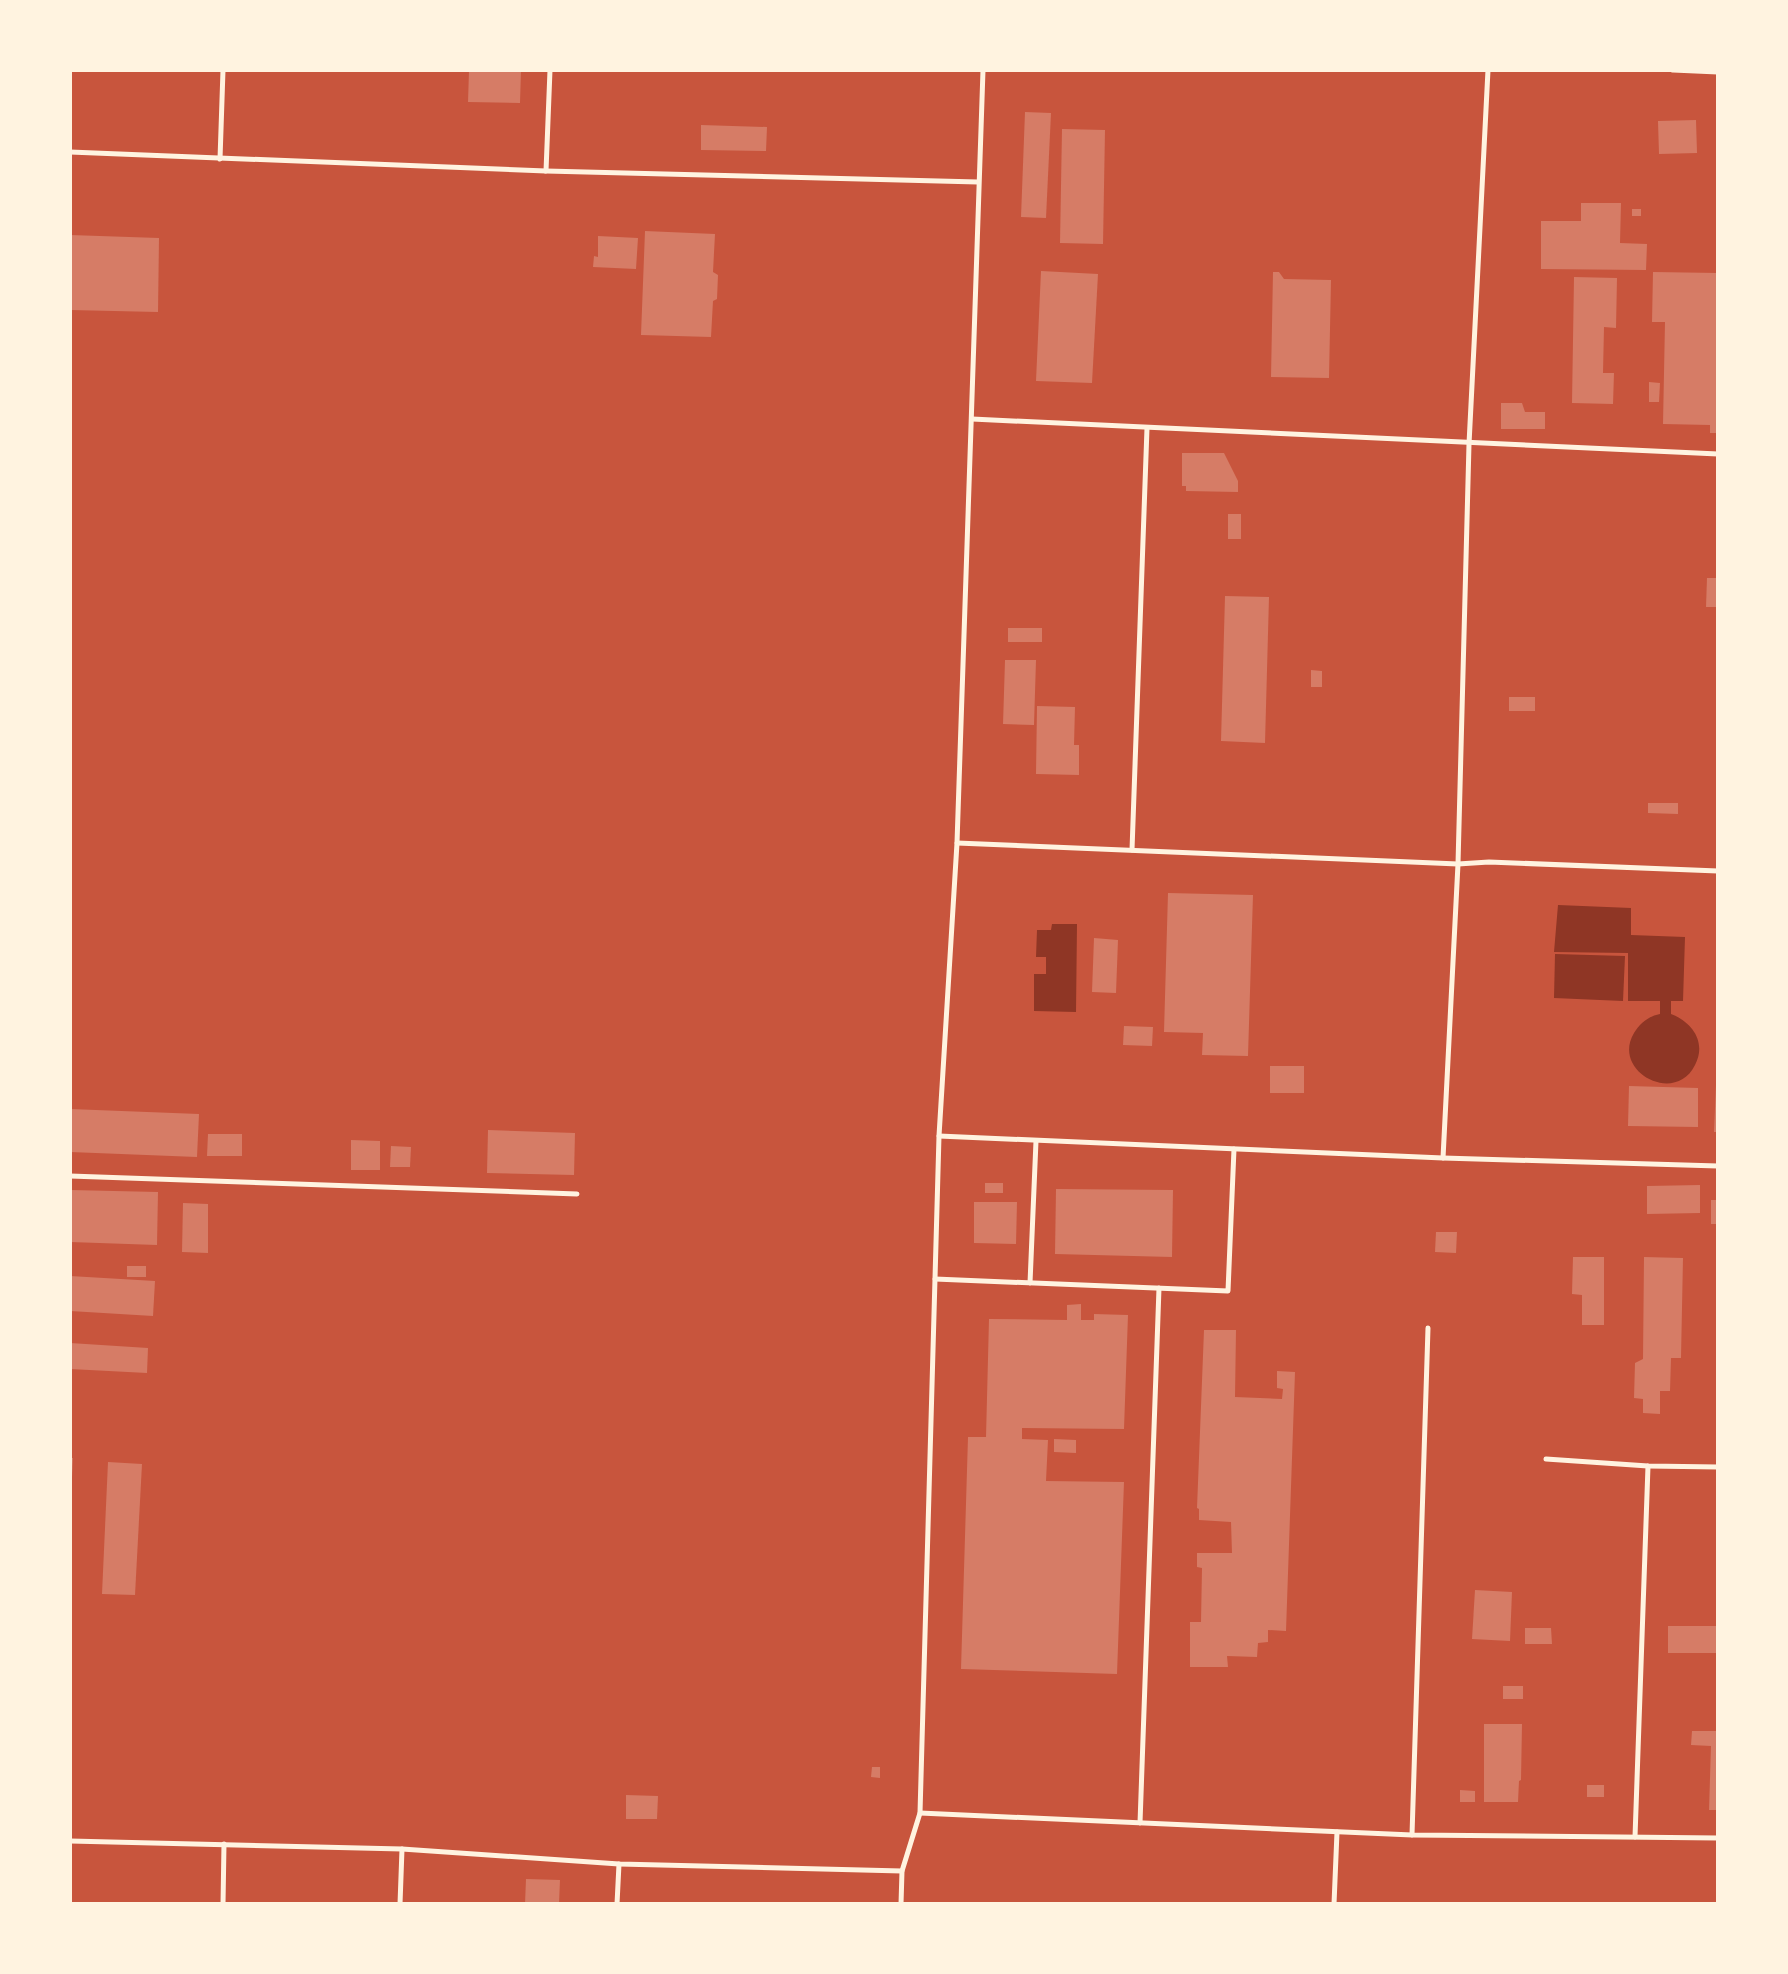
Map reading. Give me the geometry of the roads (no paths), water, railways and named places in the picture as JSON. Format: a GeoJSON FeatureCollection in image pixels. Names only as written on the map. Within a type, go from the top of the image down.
{"type":"FeatureCollection","features":[{"type":"Feature","properties":{"kind":"lane"},"geometry":{"type":"LineString","coordinates":[[220,159],[223,70]]}},
{"type":"Feature","properties":{"kind":"lane"},"geometry":{"type":"LineString","coordinates":[[546,171],[550,70]]}},
{"type":"Feature","properties":{"kind":"lane"},"geometry":{"type":"LineString","coordinates":[[901,1904],[902,1871],[920,1814],[939,1136],[957,843],[983,70]]}},
{"type":"Feature","properties":{"kind":"lane"},"geometry":{"type":"LineString","coordinates":[[1443,1158],[1458,864],[1469,444],[1488,70]]}},
{"type":"Feature","properties":{"kind":"lane"},"geometry":{"type":"LineString","coordinates":[[1674,70],[1718,72]]}},
{"type":"Feature","properties":{"kind":"lane"},"geometry":{"type":"LineString","coordinates":[[70,152],[546,171],[978,182]]}},
{"type":"Feature","properties":{"kind":"lane"},"geometry":{"type":"LineString","coordinates":[[972,419],[1718,454]]}},
{"type":"Feature","properties":{"kind":"lane"},"geometry":{"type":"LineString","coordinates":[[1132,850],[1147,428]]}},
{"type":"Feature","properties":{"kind":"lane"},"geometry":{"type":"LineString","coordinates":[[957,843],[1458,864],[1489,862],[1718,871]]}},
{"type":"Feature","properties":{"kind":"lane"},"geometry":{"type":"LineString","coordinates":[[939,1136],[1443,1158],[1718,1166]]}},
{"type":"Feature","properties":{"kind":"lane"},"geometry":{"type":"LineString","coordinates":[[1030,1283],[1036,1140]]}},
{"type":"Feature","properties":{"kind":"lane"},"geometry":{"type":"LineString","coordinates":[[935,1279],[1228,1291],[1234,1149]]}},
{"type":"Feature","properties":{"kind":"lane"},"geometry":{"type":"LineString","coordinates":[[70,1176],[577,1194]]}},
{"type":"Feature","properties":{"kind":"lane"},"geometry":{"type":"LineString","coordinates":[[1140,1824],[1159,1288]]}},
{"type":"Feature","properties":{"kind":"lane"},"geometry":{"type":"LineString","coordinates":[[1412,1835],[1428,1328]]}},
{"type":"Feature","properties":{"kind":"lane"},"geometry":{"type":"LineString","coordinates":[[1546,1459],[1648,1466],[1718,1467]]}},
{"type":"Feature","properties":{"kind":"lane"},"geometry":{"type":"LineString","coordinates":[[1635,1837],[1648,1466]]}},
{"type":"Feature","properties":{"kind":"lane"},"geometry":{"type":"LineString","coordinates":[[920,1814],[1412,1835],[1718,1838]]}},
{"type":"Feature","properties":{"kind":"lane"},"geometry":{"type":"LineString","coordinates":[[1334,1904],[1337,1832]]}},
{"type":"Feature","properties":{"kind":"lane"},"geometry":{"type":"LineString","coordinates":[[70,1841],[402,1849],[619,1864],[902,1871]]}},
{"type":"Feature","properties":{"kind":"lane"},"geometry":{"type":"LineString","coordinates":[[223,1904],[224,1844]]}},
{"type":"Feature","properties":{"kind":"lane"},"geometry":{"type":"LineString","coordinates":[[400,1904],[402,1849]]}},
{"type":"Feature","properties":{"kind":"lane"},"geometry":{"type":"LineString","coordinates":[[617,1904],[619,1864]]}}]}
